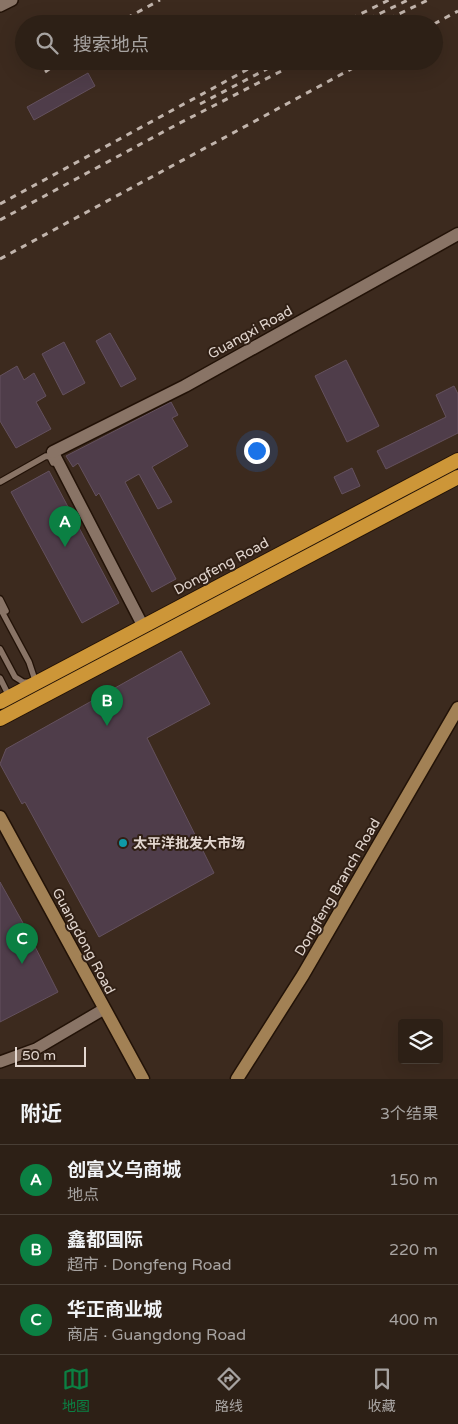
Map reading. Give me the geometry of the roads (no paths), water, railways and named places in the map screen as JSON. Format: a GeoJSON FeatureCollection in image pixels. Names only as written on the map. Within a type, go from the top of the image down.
{"type":"FeatureCollection","features":[{"type":"Feature","properties":{"kind":"highway","name":"Dongfeng Road"},"geometry":{"type":"LineString","coordinates":[[5,700],[458,460]]}},
{"type":"Feature","properties":{"kind":"highway"},"geometry":{"type":"LineString","coordinates":[[0,719],[458,477]]}},
{"type":"Feature","properties":{"kind":"main road","name":"Dongfeng Branch Road"},"geometry":{"type":"LineString","coordinates":[[237,1079],[303,975],[458,708]]}},
{"type":"Feature","properties":{"kind":"main road","name":"Dongfeng Branch Road"},"geometry":{"type":"LineString","coordinates":[[243,1079],[309,977],[458,718]]}},
{"type":"Feature","properties":{"kind":"main road","name":"Guangdong Road"},"geometry":{"type":"LineString","coordinates":[[0,817],[143,1079]]}},
{"type":"Feature","properties":{"kind":"street"},"geometry":{"type":"LineString","coordinates":[[0,6],[12,0]]}},
{"type":"Feature","properties":{"kind":"street","name":"Guangxi Road"},"geometry":{"type":"LineString","coordinates":[[51,456],[185,386],[458,234]]}},
{"type":"Feature","properties":{"kind":"street"},"geometry":{"type":"LineString","coordinates":[[51,456],[80,504],[143,626]]}},
{"type":"Feature","properties":{"kind":"street"},"geometry":{"type":"LineString","coordinates":[[0,1062],[36,1049],[104,1009]]}},
{"type":"Feature","properties":{"kind":"lane"},"geometry":{"type":"LineString","coordinates":[[0,482],[51,456]]}},
{"type":"Feature","properties":{"kind":"lane"},"geometry":{"type":"LineString","coordinates":[[0,486],[48,460],[51,456]]}},
{"type":"Feature","properties":{"kind":"lane"},"geometry":{"type":"LineString","coordinates":[[0,599],[18,635],[20,645]]}},
{"type":"Feature","properties":{"kind":"lane"},"geometry":{"type":"LineString","coordinates":[[0,608],[29,662],[36,683],[23,682],[15,677],[0,649]]}},
{"type":"Feature","properties":{"kind":"lane"},"geometry":{"type":"LineString","coordinates":[[0,678],[5,700]]}},
{"type":"Feature","properties":{"kind":"railway"},"geometry":{"type":"LineString","coordinates":[[132,15],[160,0]]}},
{"type":"Feature","properties":{"kind":"railway"},"geometry":{"type":"LineString","coordinates":[[358,15],[389,0]]}},
{"type":"Feature","properties":{"kind":"railway"},"geometry":{"type":"LineString","coordinates":[[377,15],[408,0]]}},
{"type":"Feature","properties":{"kind":"railway"},"geometry":{"type":"LineString","coordinates":[[397,15],[428,0]]}},
{"type":"Feature","properties":{"kind":"railway"},"geometry":{"type":"LineString","coordinates":[[443,19],[458,11]]}},
{"type":"Feature","properties":{"kind":"railway"},"geometry":{"type":"LineString","coordinates":[[0,204],[246,70]]}},
{"type":"Feature","properties":{"kind":"railway"},"geometry":{"type":"LineString","coordinates":[[200,104],[265,70]]}},
{"type":"Feature","properties":{"kind":"railway"},"geometry":{"type":"LineString","coordinates":[[0,220],[176,125],[283,70]]}},
{"type":"Feature","properties":{"kind":"railway"},"geometry":{"type":"LineString","coordinates":[[0,259],[349,70]]}},
{"type":"Feature","properties":{"kind":"place","name":"创富义乌商城"},"geometry":{"type":"Point","coordinates":[65,547]}},
{"type":"Feature","properties":{"kind":"place","name":"鑫都国际"},"geometry":{"type":"Point","coordinates":[107,726]}},
{"type":"Feature","properties":{"kind":"place","name":"太平洋批发大市场"},"geometry":{"type":"Point","coordinates":[123,843]}},
{"type":"Feature","properties":{"kind":"place","name":"华正商业城"},"geometry":{"type":"Point","coordinates":[22,964]}}]}
